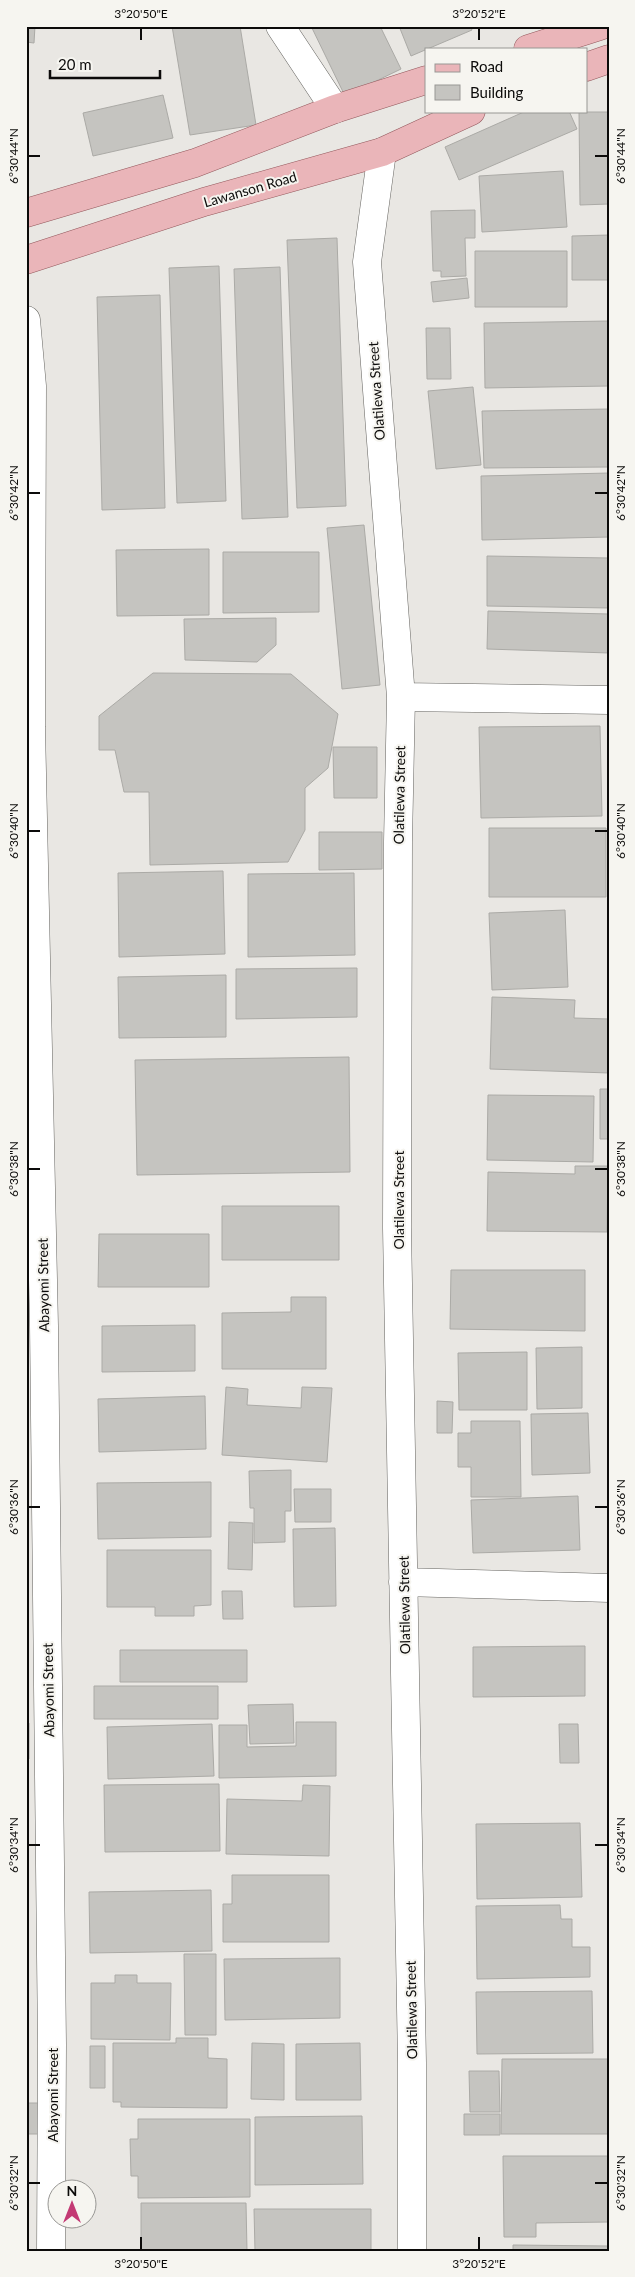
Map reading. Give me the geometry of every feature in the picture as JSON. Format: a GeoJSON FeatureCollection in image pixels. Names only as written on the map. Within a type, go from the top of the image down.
{"type":"FeatureCollection","features":[{"type":"Feature","properties":{"kind":"main road"},"geometry":{"type":"LineString","coordinates":[[531,48],[600,26]]}},
{"type":"Feature","properties":{"kind":"main road"},"geometry":{"type":"LineString","coordinates":[[588,66],[609,59]]}},
{"type":"Feature","properties":{"kind":"main road"},"geometry":{"type":"LineString","coordinates":[[26,213],[195,163],[335,109],[425,80]]}},
{"type":"Feature","properties":{"kind":"main road","name":"Lawanson Road"},"geometry":{"type":"LineString","coordinates":[[26,260],[204,202],[382,152],[469,112]]}},
{"type":"Feature","properties":{"kind":"street"},"geometry":{"type":"LineString","coordinates":[[280,26],[335,109]]}},
{"type":"Feature","properties":{"kind":"street","name":"Olatilewa Street"},"geometry":{"type":"LineString","coordinates":[[382,152],[367,262],[401,697],[398,842],[397,1228],[412,2043],[412,2251]]}},
{"type":"Feature","properties":{"kind":"street","name":"Abayomi Street"},"geometry":{"type":"LineString","coordinates":[[26,320],[32,386],[31,727],[44,1316],[52,2045],[51,2251]]}},
{"type":"Feature","properties":{"kind":"street"},"geometry":{"type":"LineString","coordinates":[[401,697],[609,700]]}},
{"type":"Feature","properties":{"kind":"street"},"geometry":{"type":"LineString","coordinates":[[403,1582],[609,1588]]}},
{"type":"Feature","properties":{"kind":"building"},"geometry":{"type":"Polygon","coordinates":[[[26,26],[35,26],[34,43],[26,42],[26,26]]]}},
{"type":"Feature","properties":{"kind":"building"},"geometry":{"type":"Polygon","coordinates":[[[172,26],[240,26],[256,125],[190,135],[172,26]]]}},
{"type":"Feature","properties":{"kind":"building"},"geometry":{"type":"Polygon","coordinates":[[[311,26],[380,26],[401,69],[345,96],[311,26]]]}},
{"type":"Feature","properties":{"kind":"building"},"geometry":{"type":"Polygon","coordinates":[[[399,26],[470,26],[472,30],[430,48],[425,48],[425,50],[411,56],[399,26]]]}},
{"type":"Feature","properties":{"kind":"building"},"geometry":{"type":"Polygon","coordinates":[[[163,95],[173,138],[93,156],[83,113],[163,95]]]}},
{"type":"Feature","properties":{"kind":"building"},"geometry":{"type":"Polygon","coordinates":[[[524,112],[569,112],[577,129],[459,180],[445,147],[524,112]]]}},
{"type":"Feature","properties":{"kind":"building"},"geometry":{"type":"Polygon","coordinates":[[[579,112],[609,112],[609,204],[580,205],[579,112]]]}},
{"type":"Feature","properties":{"kind":"building"},"geometry":{"type":"Polygon","coordinates":[[[563,171],[567,227],[482,232],[479,176],[563,171]]]}},
{"type":"Feature","properties":{"kind":"building"},"geometry":{"type":"Polygon","coordinates":[[[475,210],[475,238],[465,238],[466,276],[441,277],[441,271],[433,271],[431,211],[475,210]]]}},
{"type":"Feature","properties":{"kind":"building"},"geometry":{"type":"Polygon","coordinates":[[[609,235],[609,280],[572,280],[572,236],[609,235]]]}},
{"type":"Feature","properties":{"kind":"building"},"geometry":{"type":"Polygon","coordinates":[[[337,238],[346,506],[297,508],[287,240],[337,238]]]}},
{"type":"Feature","properties":{"kind":"building"},"geometry":{"type":"Polygon","coordinates":[[[475,251],[567,251],[567,307],[475,307],[475,251]]]}},
{"type":"Feature","properties":{"kind":"building"},"geometry":{"type":"Polygon","coordinates":[[[219,266],[226,501],[177,503],[169,268],[219,266]]]}},
{"type":"Feature","properties":{"kind":"building"},"geometry":{"type":"Polygon","coordinates":[[[280,267],[288,517],[242,519],[234,269],[280,267]]]}},
{"type":"Feature","properties":{"kind":"building"},"geometry":{"type":"Polygon","coordinates":[[[467,278],[469,298],[433,302],[431,282],[467,278]]]}},
{"type":"Feature","properties":{"kind":"building"},"geometry":{"type":"Polygon","coordinates":[[[160,295],[165,508],[102,510],[97,297],[160,295]]]}},
{"type":"Feature","properties":{"kind":"building"},"geometry":{"type":"Polygon","coordinates":[[[609,321],[609,386],[485,388],[484,323],[609,321]]]}},
{"type":"Feature","properties":{"kind":"building"},"geometry":{"type":"Polygon","coordinates":[[[426,328],[450,328],[451,379],[427,379],[426,328]]]}},
{"type":"Feature","properties":{"kind":"building"},"geometry":{"type":"Polygon","coordinates":[[[473,387],[481,465],[436,469],[428,391],[473,387]]]}},
{"type":"Feature","properties":{"kind":"building"},"geometry":{"type":"Polygon","coordinates":[[[609,409],[609,467],[484,468],[482,411],[609,409]]]}},
{"type":"Feature","properties":{"kind":"building"},"geometry":{"type":"Polygon","coordinates":[[[609,473],[609,537],[482,540],[481,476],[609,473]]]}},
{"type":"Feature","properties":{"kind":"building"},"geometry":{"type":"Polygon","coordinates":[[[364,525],[380,685],[342,689],[327,528],[364,525]]]}},
{"type":"Feature","properties":{"kind":"building"},"geometry":{"type":"Polygon","coordinates":[[[209,549],[209,615],[117,616],[116,550],[209,549]]]}},
{"type":"Feature","properties":{"kind":"building"},"geometry":{"type":"Polygon","coordinates":[[[223,552],[319,552],[319,612],[223,613],[223,552]]]}},
{"type":"Feature","properties":{"kind":"building"},"geometry":{"type":"Polygon","coordinates":[[[487,556],[609,558],[609,608],[487,606],[487,556]]]}},
{"type":"Feature","properties":{"kind":"building"},"geometry":{"type":"Polygon","coordinates":[[[488,611],[609,614],[609,653],[487,649],[488,611]]]}},
{"type":"Feature","properties":{"kind":"building"},"geometry":{"type":"Polygon","coordinates":[[[276,618],[276,645],[257,662],[185,660],[184,619],[276,618]]]}},
{"type":"Feature","properties":{"kind":"building"},"geometry":{"type":"Polygon","coordinates":[[[153,673],[291,674],[338,714],[328,768],[305,788],[305,830],[288,862],[150,865],[149,792],[124,792],[115,750],[99,750],[99,716],[153,673]]]}},
{"type":"Feature","properties":{"kind":"building"},"geometry":{"type":"Polygon","coordinates":[[[600,726],[602,816],[481,818],[479,727],[600,726]]]}},
{"type":"Feature","properties":{"kind":"building"},"geometry":{"type":"Polygon","coordinates":[[[333,747],[377,747],[377,798],[334,798],[333,747]]]}},
{"type":"Feature","properties":{"kind":"building"},"geometry":{"type":"Polygon","coordinates":[[[489,828],[606,828],[606,897],[489,897],[489,828]]]}},
{"type":"Feature","properties":{"kind":"building"},"geometry":{"type":"Polygon","coordinates":[[[319,832],[382,832],[382,869],[319,870],[319,832]]]}},
{"type":"Feature","properties":{"kind":"building"},"geometry":{"type":"Polygon","coordinates":[[[223,871],[225,954],[119,957],[118,873],[223,871]]]}},
{"type":"Feature","properties":{"kind":"building"},"geometry":{"type":"Polygon","coordinates":[[[354,873],[355,955],[248,957],[248,874],[354,873]]]}},
{"type":"Feature","properties":{"kind":"building"},"geometry":{"type":"Polygon","coordinates":[[[565,910],[568,987],[492,990],[489,913],[565,910]]]}},
{"type":"Feature","properties":{"kind":"building"},"geometry":{"type":"Polygon","coordinates":[[[357,968],[357,1017],[236,1019],[236,969],[357,968]]]}},
{"type":"Feature","properties":{"kind":"building"},"geometry":{"type":"Polygon","coordinates":[[[226,975],[226,1037],[119,1038],[118,977],[226,975]]]}},
{"type":"Feature","properties":{"kind":"building"},"geometry":{"type":"Polygon","coordinates":[[[492,997],[575,1000],[574,1018],[609,1019],[609,1073],[490,1069],[492,997]]]}},
{"type":"Feature","properties":{"kind":"building"},"geometry":{"type":"Polygon","coordinates":[[[349,1057],[350,1172],[137,1175],[135,1060],[349,1057]]]}},
{"type":"Feature","properties":{"kind":"building"},"geometry":{"type":"Polygon","coordinates":[[[600,1089],[609,1089],[609,1139],[600,1139],[600,1089]]]}},
{"type":"Feature","properties":{"kind":"building"},"geometry":{"type":"Polygon","coordinates":[[[488,1095],[594,1096],[593,1162],[487,1160],[488,1095]]]}},
{"type":"Feature","properties":{"kind":"building"},"geometry":{"type":"Polygon","coordinates":[[[575,1166],[608,1166],[607,1232],[487,1231],[488,1172],[575,1174],[575,1166]]]}},
{"type":"Feature","properties":{"kind":"building"},"geometry":{"type":"Polygon","coordinates":[[[222,1206],[339,1206],[339,1260],[222,1260],[222,1206]]]}},
{"type":"Feature","properties":{"kind":"building"},"geometry":{"type":"Polygon","coordinates":[[[99,1234],[209,1234],[209,1287],[98,1287],[99,1234]]]}},
{"type":"Feature","properties":{"kind":"building"},"geometry":{"type":"Polygon","coordinates":[[[451,1270],[585,1270],[585,1331],[450,1329],[451,1270]]]}},
{"type":"Feature","properties":{"kind":"building"},"geometry":{"type":"Polygon","coordinates":[[[291,1297],[326,1297],[326,1369],[222,1369],[222,1313],[291,1312],[291,1297]]]}},
{"type":"Feature","properties":{"kind":"building"},"geometry":{"type":"Polygon","coordinates":[[[195,1325],[195,1371],[102,1372],[102,1326],[195,1325]]]}},
{"type":"Feature","properties":{"kind":"building"},"geometry":{"type":"Polygon","coordinates":[[[582,1347],[582,1408],[537,1409],[536,1348],[582,1347]]]}},
{"type":"Feature","properties":{"kind":"building"},"geometry":{"type":"Polygon","coordinates":[[[527,1352],[527,1410],[459,1410],[458,1353],[527,1352]]]}},
{"type":"Feature","properties":{"kind":"building"},"geometry":{"type":"Polygon","coordinates":[[[226,1387],[248,1389],[247,1405],[301,1408],[302,1387],[332,1388],[327,1462],[222,1455],[226,1387]]]}},
{"type":"Feature","properties":{"kind":"building"},"geometry":{"type":"Polygon","coordinates":[[[205,1396],[206,1449],[99,1452],[98,1399],[205,1396]]]}},
{"type":"Feature","properties":{"kind":"building"},"geometry":{"type":"Polygon","coordinates":[[[437,1401],[453,1402],[452,1433],[437,1433],[437,1401]]]}},
{"type":"Feature","properties":{"kind":"building"},"geometry":{"type":"Polygon","coordinates":[[[588,1413],[590,1473],[532,1475],[531,1414],[588,1413]]]}},
{"type":"Feature","properties":{"kind":"building"},"geometry":{"type":"Polygon","coordinates":[[[471,1421],[520,1421],[521,1497],[471,1497],[471,1467],[458,1467],[458,1433],[471,1433],[471,1421]]]}},
{"type":"Feature","properties":{"kind":"building"},"geometry":{"type":"Polygon","coordinates":[[[291,1470],[291,1511],[285,1511],[285,1542],[254,1543],[254,1508],[250,1508],[249,1471],[291,1470]]]}},
{"type":"Feature","properties":{"kind":"building"},"geometry":{"type":"Polygon","coordinates":[[[211,1482],[211,1537],[98,1539],[97,1483],[211,1482]]]}},
{"type":"Feature","properties":{"kind":"building"},"geometry":{"type":"Polygon","coordinates":[[[294,1489],[331,1489],[331,1522],[295,1522],[294,1489]]]}},
{"type":"Feature","properties":{"kind":"building"},"geometry":{"type":"Polygon","coordinates":[[[578,1496],[580,1550],[473,1553],[471,1500],[578,1496]]]}},
{"type":"Feature","properties":{"kind":"building"},"geometry":{"type":"Polygon","coordinates":[[[229,1522],[253,1523],[252,1570],[228,1569],[229,1522]]]}},
{"type":"Feature","properties":{"kind":"building"},"geometry":{"type":"Polygon","coordinates":[[[335,1528],[336,1606],[294,1607],[293,1529],[335,1528]]]}},
{"type":"Feature","properties":{"kind":"building"},"geometry":{"type":"Polygon","coordinates":[[[107,1550],[211,1550],[211,1605],[194,1606],[194,1616],[155,1616],[155,1607],[107,1607],[107,1550]]]}},
{"type":"Feature","properties":{"kind":"building"},"geometry":{"type":"Polygon","coordinates":[[[222,1591],[242,1591],[243,1619],[223,1619],[222,1591]]]}},
{"type":"Feature","properties":{"kind":"building"},"geometry":{"type":"Polygon","coordinates":[[[585,1646],[585,1696],[473,1697],[473,1647],[585,1646]]]}},
{"type":"Feature","properties":{"kind":"building"},"geometry":{"type":"Polygon","coordinates":[[[120,1650],[247,1650],[247,1682],[120,1682],[120,1650]]]}},
{"type":"Feature","properties":{"kind":"building"},"geometry":{"type":"Polygon","coordinates":[[[94,1686],[218,1686],[218,1719],[94,1719],[94,1686]]]}},
{"type":"Feature","properties":{"kind":"building"},"geometry":{"type":"Polygon","coordinates":[[[293,1704],[294,1743],[250,1744],[248,1705],[293,1704]]]}},
{"type":"Feature","properties":{"kind":"building"},"geometry":{"type":"Polygon","coordinates":[[[296,1722],[336,1722],[336,1776],[219,1778],[219,1725],[247,1725],[247,1747],[296,1746],[296,1722]]]}},
{"type":"Feature","properties":{"kind":"building"},"geometry":{"type":"Polygon","coordinates":[[[26,1723],[29,1723],[29,1759],[26,1759],[26,1723]]]}},
{"type":"Feature","properties":{"kind":"building"},"geometry":{"type":"Polygon","coordinates":[[[212,1724],[214,1776],[108,1779],[107,1727],[212,1724]]]}},
{"type":"Feature","properties":{"kind":"building"},"geometry":{"type":"Polygon","coordinates":[[[559,1724],[578,1724],[579,1763],[560,1763],[559,1724]]]}},
{"type":"Feature","properties":{"kind":"building"},"geometry":{"type":"Polygon","coordinates":[[[219,1784],[220,1851],[105,1852],[104,1785],[219,1784]]]}},
{"type":"Feature","properties":{"kind":"building"},"geometry":{"type":"Polygon","coordinates":[[[303,1785],[330,1786],[329,1856],[226,1854],[227,1799],[302,1801],[303,1785]]]}},
{"type":"Feature","properties":{"kind":"building"},"geometry":{"type":"Polygon","coordinates":[[[580,1823],[582,1897],[477,1899],[476,1824],[580,1823]]]}},
{"type":"Feature","properties":{"kind":"building"},"geometry":{"type":"Polygon","coordinates":[[[232,1875],[329,1875],[329,1942],[223,1942],[223,1904],[232,1904],[232,1875]]]}},
{"type":"Feature","properties":{"kind":"building"},"geometry":{"type":"Polygon","coordinates":[[[211,1890],[212,1951],[90,1953],[89,1892],[211,1890]]]}},
{"type":"Feature","properties":{"kind":"building"},"geometry":{"type":"Polygon","coordinates":[[[560,1905],[561,1919],[572,1919],[572,1947],[590,1947],[590,1977],[477,1979],[476,1906],[560,1905]]]}},
{"type":"Feature","properties":{"kind":"building"},"geometry":{"type":"Polygon","coordinates":[[[184,1954],[216,1954],[216,2035],[185,2035],[184,1954]]]}},
{"type":"Feature","properties":{"kind":"building"},"geometry":{"type":"Polygon","coordinates":[[[340,1958],[340,2018],[225,2020],[224,1959],[340,1958]]]}},
{"type":"Feature","properties":{"kind":"building"},"geometry":{"type":"Polygon","coordinates":[[[115,1975],[137,1975],[137,1983],[171,1983],[170,2040],[91,2039],[91,1983],[115,1983],[115,1975]]]}},
{"type":"Feature","properties":{"kind":"building"},"geometry":{"type":"Polygon","coordinates":[[[592,1991],[593,2053],[477,2054],[476,1992],[592,1991]]]}},
{"type":"Feature","properties":{"kind":"building"},"geometry":{"type":"Polygon","coordinates":[[[176,2038],[208,2038],[208,2058],[227,2059],[227,2108],[121,2107],[121,2102],[113,2102],[113,2043],[176,2043],[176,2038]]]}},
{"type":"Feature","properties":{"kind":"building"},"geometry":{"type":"Polygon","coordinates":[[[252,2043],[284,2044],[284,2100],[251,2099],[252,2043]]]}},
{"type":"Feature","properties":{"kind":"building"},"geometry":{"type":"Polygon","coordinates":[[[360,2043],[361,2100],[296,2100],[296,2044],[360,2043]]]}},
{"type":"Feature","properties":{"kind":"building"},"geometry":{"type":"Polygon","coordinates":[[[90,2046],[105,2046],[105,2088],[90,2088],[90,2046]]]}},
{"type":"Feature","properties":{"kind":"building"},"geometry":{"type":"Polygon","coordinates":[[[502,2059],[609,2059],[609,2134],[501,2134],[502,2059]]]}},
{"type":"Feature","properties":{"kind":"building"},"geometry":{"type":"Polygon","coordinates":[[[469,2071],[499,2071],[500,2112],[470,2112],[469,2071]]]}},
{"type":"Feature","properties":{"kind":"building"},"geometry":{"type":"Polygon","coordinates":[[[26,2103],[41,2103],[42,2134],[26,2134],[26,2103]]]}},
{"type":"Feature","properties":{"kind":"building"},"geometry":{"type":"Polygon","coordinates":[[[464,2114],[500,2114],[500,2135],[464,2135],[464,2114]]]}},
{"type":"Feature","properties":{"kind":"building"},"geometry":{"type":"Polygon","coordinates":[[[362,2116],[363,2184],[255,2185],[255,2117],[362,2116]]]}},
{"type":"Feature","properties":{"kind":"building"},"geometry":{"type":"Polygon","coordinates":[[[138,2119],[250,2119],[250,2197],[138,2198],[138,2176],[131,2176],[130,2139],[138,2139],[138,2119]]]}},
{"type":"Feature","properties":{"kind":"building"},"geometry":{"type":"Polygon","coordinates":[[[503,2156],[609,2156],[609,2222],[536,2223],[536,2237],[504,2237],[503,2156]]]}},
{"type":"Feature","properties":{"kind":"building"},"geometry":{"type":"Polygon","coordinates":[[[141,2203],[246,2203],[247,2251],[141,2251],[141,2203]]]}},
{"type":"Feature","properties":{"kind":"building"},"geometry":{"type":"Polygon","coordinates":[[[254,2209],[371,2209],[371,2251],[255,2251],[254,2209]]]}},
{"type":"Feature","properties":{"kind":"building"},"geometry":{"type":"Polygon","coordinates":[[[513,2245],[609,2246],[609,2251],[513,2251],[513,2245]]]}}]}
